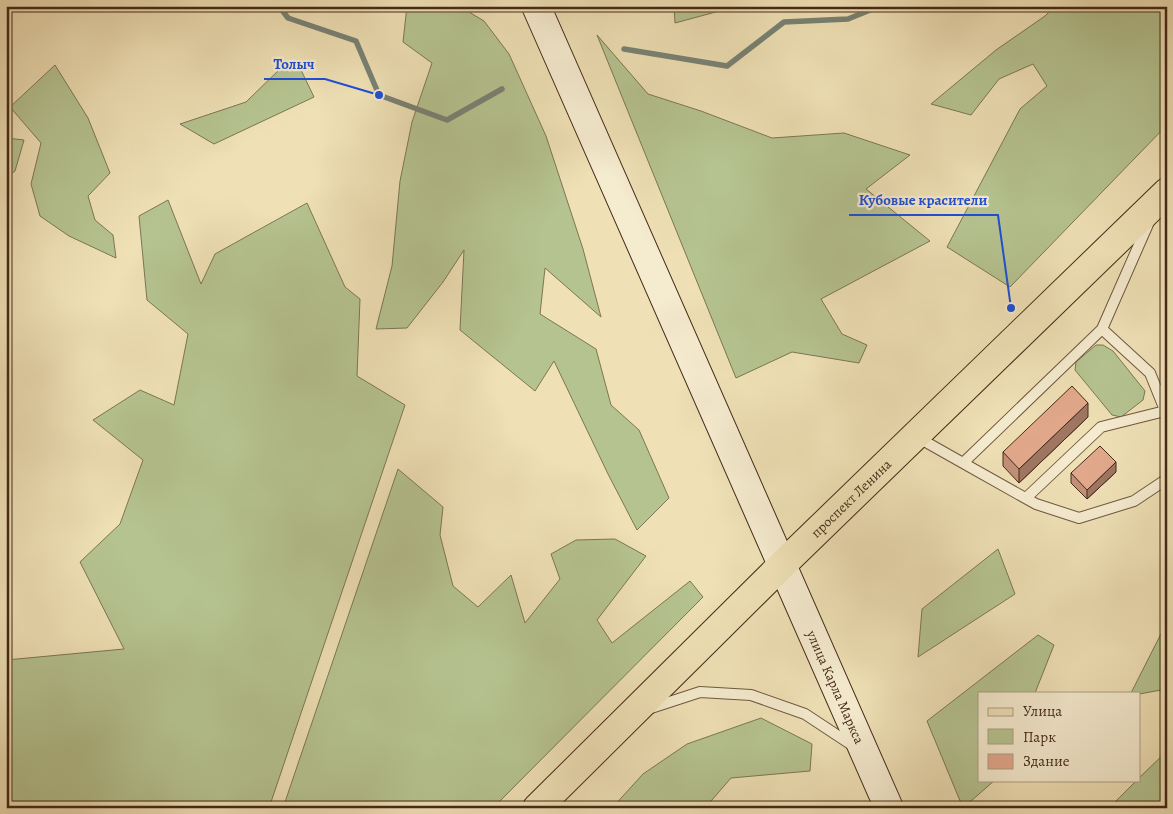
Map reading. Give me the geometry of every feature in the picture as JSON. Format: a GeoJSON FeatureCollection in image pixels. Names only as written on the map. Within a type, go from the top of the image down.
{"type":"FeatureCollection","features":[{"type":"Feature","properties":{"kind":"main road","name":"проспект Ленина"},"geometry":{"type":"LineString","coordinates":[[538,808],[782,565],[1163,196]]}},
{"type":"Feature","properties":{"kind":"street","name":"улица Карла Маркса"},"geometry":{"type":"LineString","coordinates":[[536,6],[889,808]]}},
{"type":"Feature","properties":{"kind":"lane"},"geometry":{"type":"LineString","coordinates":[[963,463],[1102,329],[1163,196]]}},
{"type":"Feature","properties":{"kind":"lane"},"geometry":{"type":"LineString","coordinates":[[1026,498],[1101,427],[1166,413],[1150,373],[1102,329]]}},
{"type":"Feature","properties":{"kind":"lane"},"geometry":{"type":"LineString","coordinates":[[916,436],[1036,504],[1079,518],[1134,501],[1167,479]]}},
{"type":"Feature","properties":{"kind":"lane"},"geometry":{"type":"LineString","coordinates":[[633,714],[700,692],[751,695],[805,714],[865,753]]}},
{"type":"Feature","properties":{"kind":"green space"},"geometry":{"type":"Polygon","coordinates":[[[407,6],[459,6],[484,21],[509,54],[546,136],[583,249],[601,317],[545,268],[540,314],[596,349],[611,405],[639,430],[669,498],[637,530],[554,361],[535,391],[460,330],[464,250],[443,282],[407,328],[376,329],[392,266],[400,181],[412,122],[432,63],[403,42],[407,6]]]}},
{"type":"Feature","properties":{"kind":"green space"},"geometry":{"type":"Polygon","coordinates":[[[674,6],[738,6],[675,23],[674,6]]]}},
{"type":"Feature","properties":{"kind":"green space"},"geometry":{"type":"Polygon","coordinates":[[[1055,6],[1167,6],[1167,125],[1010,287],[947,247],[1020,109],[1047,86],[1033,64],[999,79],[971,115],[931,104],[996,50],[1045,16],[1055,6]]]}},
{"type":"Feature","properties":{"kind":"green space"},"geometry":{"type":"Polygon","coordinates":[[[597,35],[648,94],[701,111],[772,138],[844,133],[910,155],[866,189],[930,241],[821,299],[842,334],[867,345],[859,363],[792,352],[736,378],[597,35]]]}},
{"type":"Feature","properties":{"kind":"green space"},"geometry":{"type":"Polygon","coordinates":[[[55,65],[88,118],[110,173],[88,196],[95,220],[113,235],[116,258],[69,236],[40,216],[31,184],[41,143],[10,107],[55,65]]]}},
{"type":"Feature","properties":{"kind":"green space"},"geometry":{"type":"Polygon","coordinates":[[[284,65],[300,68],[314,97],[214,144],[180,124],[246,102],[284,65]]]}},
{"type":"Feature","properties":{"kind":"green space"},"geometry":{"type":"Polygon","coordinates":[[[6,138],[24,140],[15,171],[6,178],[6,138]]]}},
{"type":"Feature","properties":{"kind":"green space"},"geometry":{"type":"Polygon","coordinates":[[[168,200],[201,284],[215,254],[307,203],[345,287],[360,299],[357,376],[405,405],[269,808],[6,808],[6,660],[124,649],[80,562],[120,524],[143,460],[93,420],[140,390],[174,405],[188,334],[147,300],[139,216],[168,200]]]}},
{"type":"Feature","properties":{"kind":"green space"},"geometry":{"type":"Polygon","coordinates":[[[1096,345],[1103,345],[1113,351],[1145,391],[1143,400],[1121,417],[1112,415],[1075,370],[1076,362],[1096,345]]]}},
{"type":"Feature","properties":{"kind":"green space"},"geometry":{"type":"Polygon","coordinates":[[[398,469],[443,507],[440,535],[453,586],[478,607],[511,575],[525,623],[560,579],[551,554],[576,540],[615,539],[646,556],[597,620],[612,643],[690,581],[703,597],[493,808],[283,808],[398,469]]]}},
{"type":"Feature","properties":{"kind":"green space"},"geometry":{"type":"Polygon","coordinates":[[[998,549],[1015,594],[918,657],[922,609],[998,549]]]}},
{"type":"Feature","properties":{"kind":"green space"},"geometry":{"type":"Polygon","coordinates":[[[1167,622],[1167,689],[1140,694],[1140,692],[1132,692],[1167,622]]]}},
{"type":"Feature","properties":{"kind":"green space"},"geometry":{"type":"Polygon","coordinates":[[[1038,635],[1054,645],[1035,692],[978,692],[978,782],[993,782],[963,808],[927,721],[1038,635]]]}},
{"type":"Feature","properties":{"kind":"green space"},"geometry":{"type":"Polygon","coordinates":[[[761,718],[812,744],[810,771],[731,778],[705,808],[612,808],[643,774],[687,744],[761,718]]]}},
{"type":"Feature","properties":{"kind":"green space"},"geometry":{"type":"Polygon","coordinates":[[[1167,751],[1167,808],[1109,808],[1135,782],[1140,782],[1140,777],[1167,751]]]}},
{"type":"Feature","properties":{"kind":"building"},"geometry":{"type":"Polygon","coordinates":[[[1072,386],[1088,403],[1019,469],[1003,452],[1072,386]]]}},
{"type":"Feature","properties":{"kind":"building"},"geometry":{"type":"Polygon","coordinates":[[[1100,446],[1116,462],[1087,490],[1071,473],[1100,446]]]}},
{"type":"Feature","properties":{"kind":"waterway"},"geometry":{"type":"LineString","coordinates":[[279,6],[288,18],[356,41],[379,95],[447,120],[502,89]]}},
{"type":"Feature","properties":{"kind":"waterway"},"geometry":{"type":"LineString","coordinates":[[624,49],[727,66],[784,22],[848,19],[880,6]]}},
{"type":"Feature","properties":{"kind":"place","name":"Толыч"},"geometry":{"type":"Point","coordinates":[379,95]}},
{"type":"Feature","properties":{"kind":"place","name":"Кубовые красители"},"geometry":{"type":"Point","coordinates":[1011,308]}}]}
